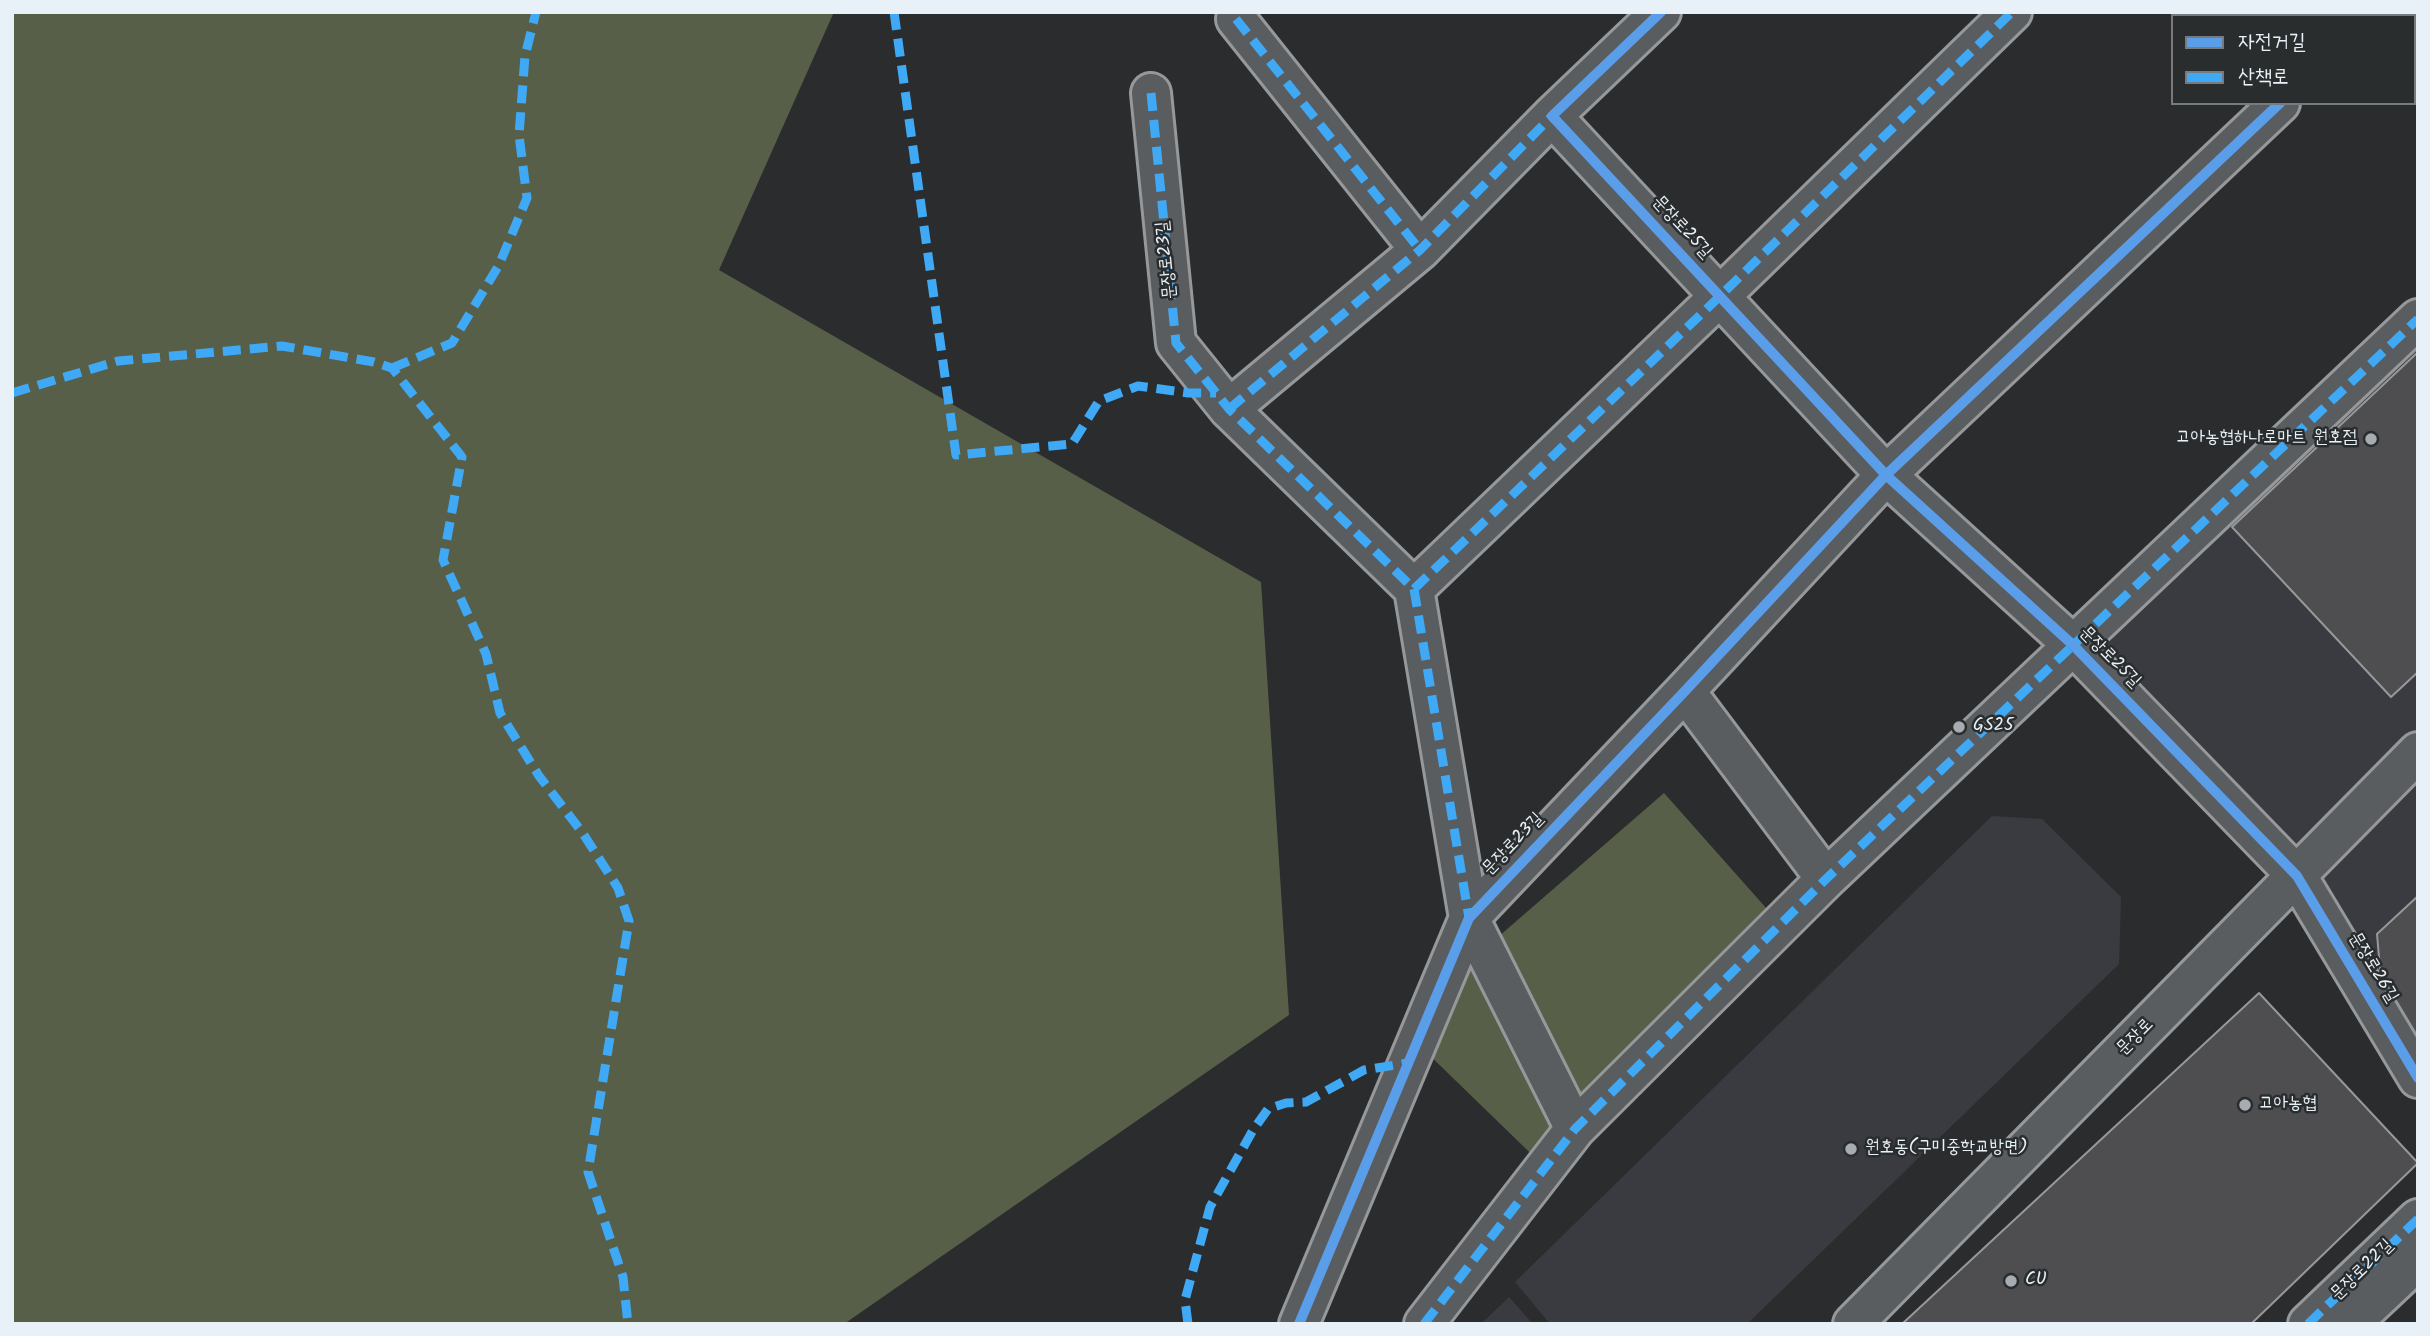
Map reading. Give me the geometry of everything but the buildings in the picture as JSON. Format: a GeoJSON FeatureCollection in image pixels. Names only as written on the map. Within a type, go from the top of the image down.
{"type":"FeatureCollection","features":[{"type":"Feature","properties":{"kind":"street"},"geometry":{"type":"LineString","coordinates":[[1229,409],[1420,250],[1552,116],[1661,12]]}},
{"type":"Feature","properties":{"kind":"street"},"geometry":{"type":"LineString","coordinates":[[1414,589],[2012,12]]}},
{"type":"Feature","properties":{"kind":"street"},"geometry":{"type":"LineString","coordinates":[[1236,19],[1420,250]]}},
{"type":"Feature","properties":{"kind":"street","name":"문장로23길"},"geometry":{"type":"LineString","coordinates":[[1151,93],[1176,343],[1229,409],[1414,589],[1469,918]]}},
{"type":"Feature","properties":{"kind":"street"},"geometry":{"type":"LineString","coordinates":[[1886,475],[2278,105]]}},
{"type":"Feature","properties":{"kind":"street","name":"문장로25길"},"geometry":{"type":"LineString","coordinates":[[1552,116],[1886,475],[2073,645],[2297,876]]}},
{"type":"Feature","properties":{"kind":"street","name":"문장로25길"},"geometry":{"type":"LineString","coordinates":[[2073,645],[2418,319]]}},
{"type":"Feature","properties":{"kind":"street","name":"문장로23길"},"geometry":{"type":"LineString","coordinates":[[1298,1324],[1469,918],[1886,475]]}},
{"type":"Feature","properties":{"kind":"street"},"geometry":{"type":"LineString","coordinates":[[1424,1324],[1575,1129],[1826,879],[2073,645]]}},
{"type":"Feature","properties":{"kind":"street"},"geometry":{"type":"LineString","coordinates":[[1685,691],[1826,879]]}},
{"type":"Feature","properties":{"kind":"street","name":"문장로"},"geometry":{"type":"LineString","coordinates":[[1853,1324],[2418,752]]}},
{"type":"Feature","properties":{"kind":"street","name":"문장로26길"},"geometry":{"type":"LineString","coordinates":[[2297,876],[2418,1078]]}},
{"type":"Feature","properties":{"kind":"street"},"geometry":{"type":"LineString","coordinates":[[1469,918],[1575,1129]]}},
{"type":"Feature","properties":{"kind":"street","name":"문장로22길"},"geometry":{"type":"LineString","coordinates":[[2308,1324],[2418,1219]]}},
{"type":"Feature","properties":{"kind":"street"},"geometry":{"type":"LineString","coordinates":[[2350,1324],[2418,1260]]}},
{"type":"Feature","properties":{"kind":"shaded area"},"geometry":{"type":"Polygon","coordinates":[[[2418,319],[2418,1075],[2297,876],[2073,645],[2418,319]]]}},
{"type":"Feature","properties":{"kind":"shaded area"},"geometry":{"type":"Polygon","coordinates":[[[1992,816],[2042,819],[2121,897],[2119,964],[1747,1324],[1550,1324],[1515,1282],[1992,816]]]}},
{"type":"Feature","properties":{"kind":"shaded area"},"geometry":{"type":"Polygon","coordinates":[[[1509,1297],[1533,1324],[1481,1324],[1509,1297]]]}},
{"type":"Feature","properties":{"kind":"green space"},"geometry":{"type":"Polygon","coordinates":[[[12,12],[834,12],[719,270],[1261,582],[1289,1015],[844,1324],[12,1324],[12,12]]]}},
{"type":"Feature","properties":{"kind":"green space"},"geometry":{"type":"Polygon","coordinates":[[[1664,793],[1791,936],[1556,1178],[1421,1047],[1445,983],[1664,793]]]}},
{"type":"Feature","properties":{"kind":"marked path"},"geometry":{"type":"LineString","coordinates":[[392,368],[452,343],[499,265],[527,198],[519,135],[525,56],[536,12]]}},
{"type":"Feature","properties":{"kind":"marked path"},"geometry":{"type":"LineString","coordinates":[[894,12],[956,455],[1072,444],[1099,401],[1138,386],[1188,393],[1216,393]]}},
{"type":"Feature","properties":{"kind":"marked path"},"geometry":{"type":"LineString","coordinates":[[1414,589],[2012,12]]}},
{"type":"Feature","properties":{"kind":"marked path"},"geometry":{"type":"LineString","coordinates":[[1236,19],[1420,250]]}},
{"type":"Feature","properties":{"kind":"marked path"},"geometry":{"type":"LineString","coordinates":[[1151,93],[1176,343],[1229,409],[1414,589],[1469,918]]}},
{"type":"Feature","properties":{"kind":"marked path"},"geometry":{"type":"LineString","coordinates":[[1229,409],[1420,250],[1552,116]]}},
{"type":"Feature","properties":{"kind":"marked path"},"geometry":{"type":"LineString","coordinates":[[1424,1324],[1575,1129],[1826,879],[2418,319]]}},
{"type":"Feature","properties":{"kind":"marked path"},"geometry":{"type":"LineString","coordinates":[[12,393],[118,361],[282,346],[374,362],[392,368],[462,457],[443,560],[486,654],[500,713],[539,776],[582,832],[618,888],[629,921],[588,1172],[623,1277],[628,1324]]}},
{"type":"Feature","properties":{"kind":"marked path"},"geometry":{"type":"LineString","coordinates":[[1188,1324],[1185,1300],[1210,1207],[1253,1130],[1268,1109],[1286,1103],[1306,1102],[1364,1070],[1408,1063]]}},
{"type":"Feature","properties":{"kind":"marked path"},"geometry":{"type":"LineString","coordinates":[[2308,1324],[2418,1219]]}},
{"type":"Feature","properties":{"kind":"cycle path"},"geometry":{"type":"LineString","coordinates":[[1661,12],[1552,116],[1886,475],[2073,645],[2297,876],[2418,1078]]}},
{"type":"Feature","properties":{"kind":"cycle path"},"geometry":{"type":"LineString","coordinates":[[1299,1324],[1469,918],[1886,475],[2278,105]]}},
{"type":"Feature","properties":{"kind":"place","name":"고아농협하나로마트 원호점"},"geometry":{"type":"Point","coordinates":[2371,439]}},
{"type":"Feature","properties":{"kind":"place","name":"GS25"},"geometry":{"type":"Point","coordinates":[1959,727]}},
{"type":"Feature","properties":{"kind":"place","name":"고아농협"},"geometry":{"type":"Point","coordinates":[2245,1105]}},
{"type":"Feature","properties":{"kind":"place","name":"원호동(구미중학교방면)"},"geometry":{"type":"Point","coordinates":[1851,1149]}},
{"type":"Feature","properties":{"kind":"place","name":"CU"},"geometry":{"type":"Point","coordinates":[2011,1281]}}]}
